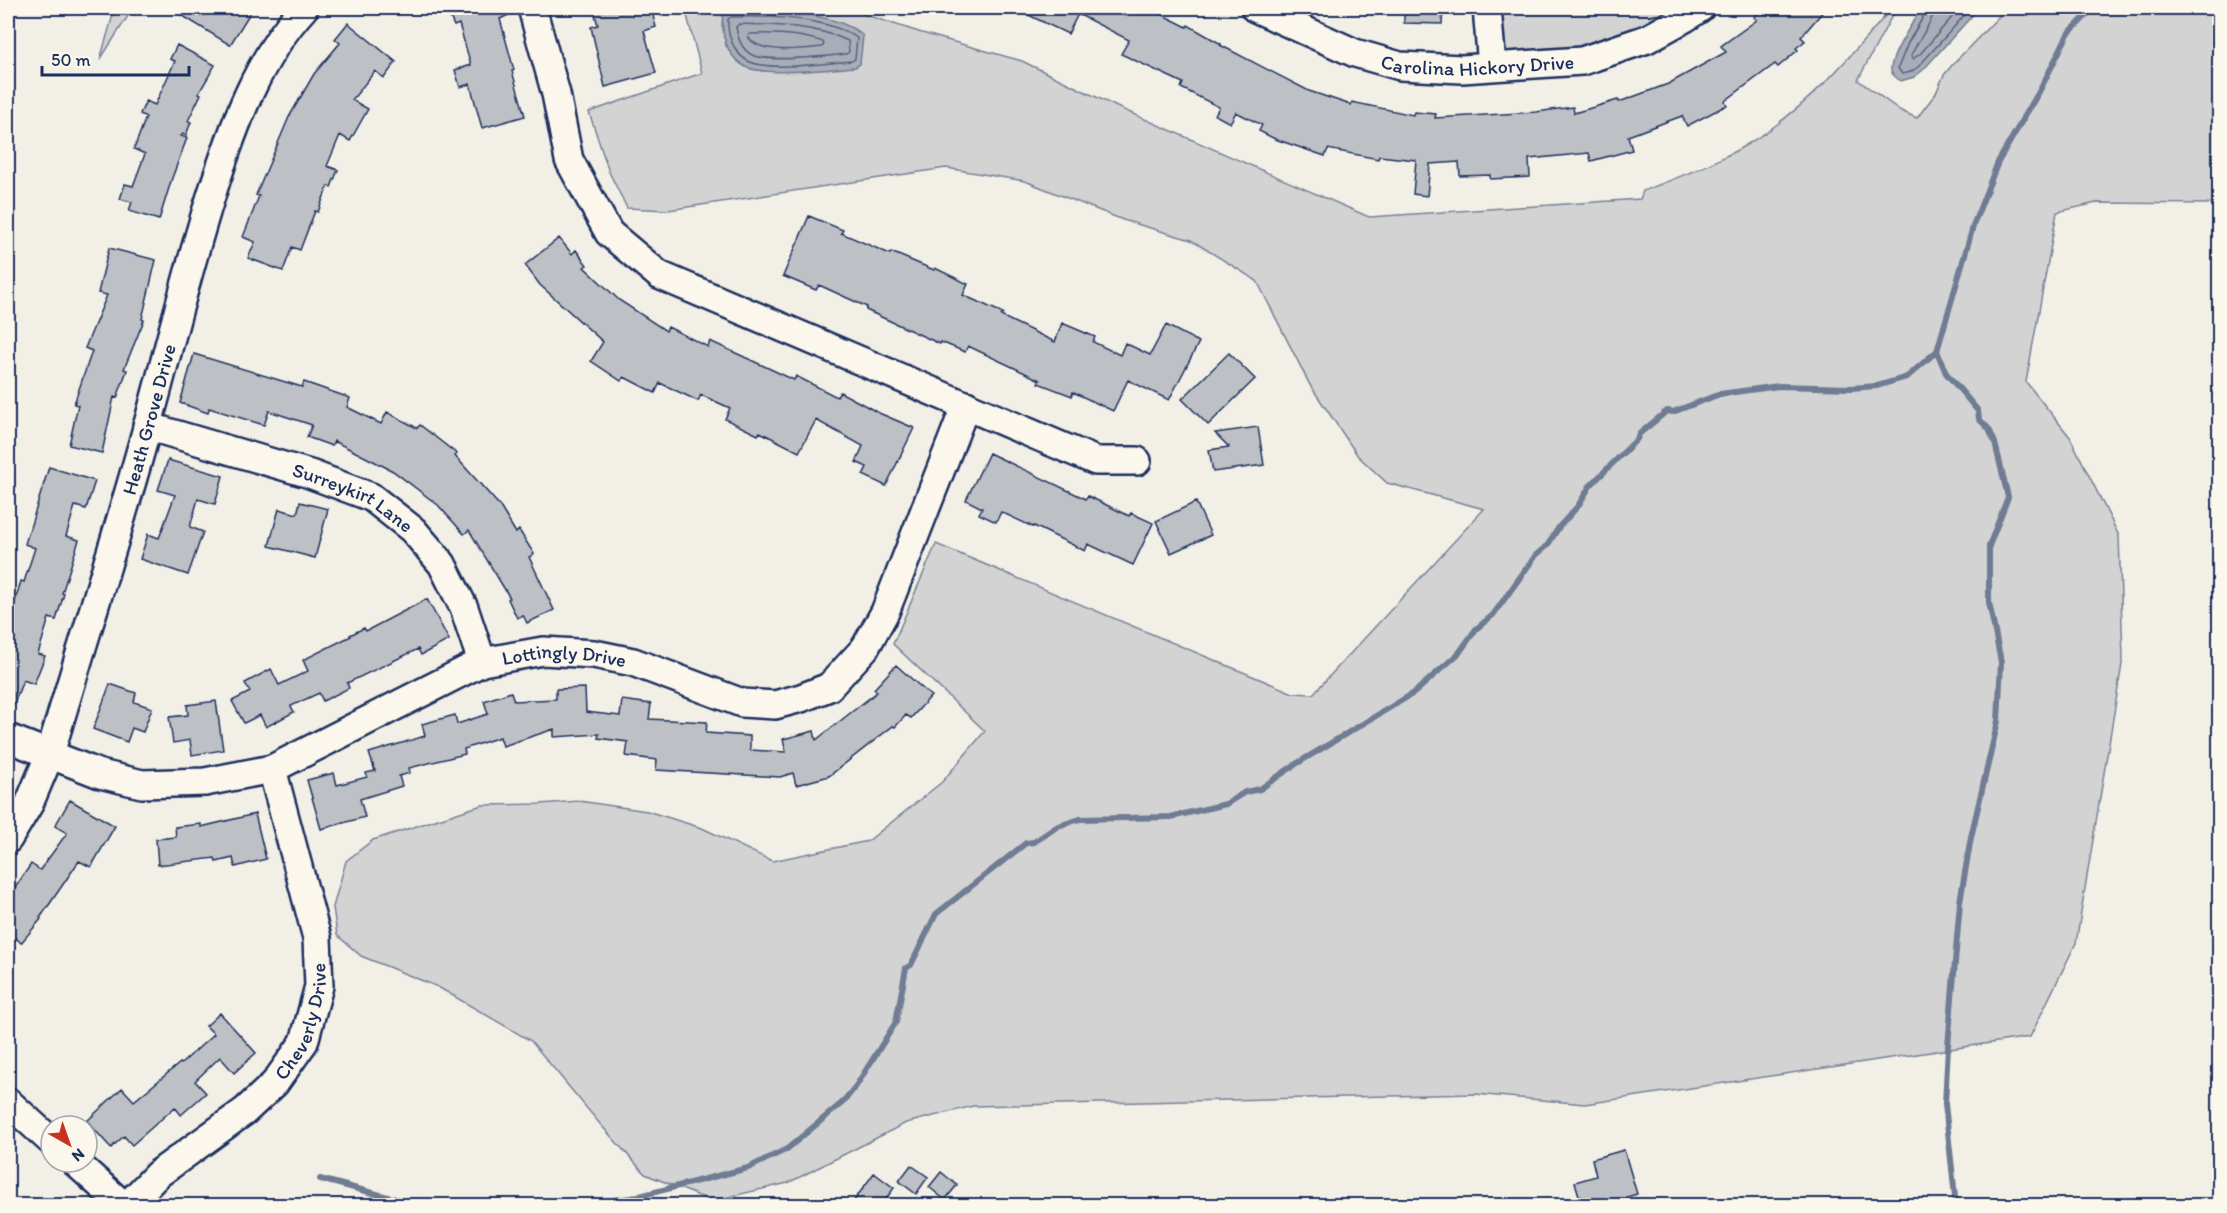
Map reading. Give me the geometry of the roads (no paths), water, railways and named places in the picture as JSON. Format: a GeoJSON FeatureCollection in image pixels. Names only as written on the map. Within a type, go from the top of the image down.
{"type":"FeatureCollection","features":[{"type":"Feature","properties":{"kind":"street","name":"Heath Grove Drive"},"geometry":{"type":"LineString","coordinates":[[8,839],[29,804],[50,754],[147,426],[189,266],[233,128],[265,63],[294,18],[304,8]]}},
{"type":"Feature","properties":{"kind":"street"},"geometry":{"type":"LineString","coordinates":[[532,8],[556,94],[569,160],[609,233],[659,275],[1096,461],[1137,461]]}},
{"type":"Feature","properties":{"kind":"street","name":"Carolina Hickory Drive"},"geometry":{"type":"LineString","coordinates":[[1255,8],[1355,53],[1400,66],[1462,69],[1538,65],[1593,58],[1647,39],[1700,8]]}},
{"type":"Feature","properties":{"kind":"street"},"geometry":{"type":"LineString","coordinates":[[1487,8],[1492,66]]}},
{"type":"Feature","properties":{"kind":"street","name":"Lottingly Drive"},"geometry":{"type":"LineString","coordinates":[[8,738],[100,774],[142,784],[205,782],[272,769],[482,662],[543,651],[594,654],[633,662],[742,703],[775,705],[801,698],[829,687],[865,648],[885,612],[966,405]]}},
{"type":"Feature","properties":{"kind":"street","name":"Surreykirt Lane"},"geometry":{"type":"LineString","coordinates":[[147,426],[309,474],[371,497],[413,530],[442,564],[464,608],[482,662]]}},
{"type":"Feature","properties":{"kind":"street","name":"Cheverly Drive"},"geometry":{"type":"LineString","coordinates":[[125,1206],[158,1174],[245,1111],[275,1083],[304,1041],[319,986],[316,938],[272,769]]}},
{"type":"Feature","properties":{"kind":"street"},"geometry":{"type":"LineString","coordinates":[[8,1102],[39,1130]]}},
{"type":"Feature","properties":{"kind":"street"},"geometry":{"type":"LineString","coordinates":[[89,1174],[125,1206]]}},
{"type":"Feature","properties":{"kind":"water"},"geometry":{"type":"Polygon","coordinates":[[[1922,8],[1979,8],[1923,70],[1914,77],[1901,81],[1892,74],[1894,56],[1922,8]]]}},
{"type":"Feature","properties":{"kind":"water"},"geometry":{"type":"Polygon","coordinates":[[[726,11],[798,13],[817,16],[851,27],[863,36],[860,64],[855,67],[781,72],[744,66],[733,56],[726,43],[723,14],[726,11]]]}},
{"type":"Feature","properties":{"kind":"waterway"},"geometry":{"type":"LineString","coordinates":[[557,1206],[632,1198],[748,1168],[787,1149],[842,1103],[856,1086],[896,1022],[906,968],[911,965],[936,914],[1026,843],[1034,842],[1058,826],[1080,819],[1171,817],[1226,804],[1245,792],[1260,789],[1296,764],[1414,693],[1459,653],[1476,629],[1493,615],[1536,555],[1547,546],[1559,527],[1578,506],[1590,486],[1637,439],[1639,434],[1667,411],[1673,412],[1720,394],[1779,386],[1851,388],[1877,386],[1907,377],[1937,351],[1974,223],[1998,162],[2040,90],[2068,34],[2094,8]]}},
{"type":"Feature","properties":{"kind":"waterway"},"geometry":{"type":"LineString","coordinates":[[1937,351],[1946,373],[1978,411],[1979,419],[1989,429],[1995,443],[2008,497],[1989,546],[1989,602],[2001,662],[1998,721],[1971,837],[1960,902],[1948,1046],[1945,1104],[1956,1206]]}},
{"type":"Feature","properties":{"kind":"waterway"},"geometry":{"type":"LineString","coordinates":[[320,1179],[422,1206]]}}]}
